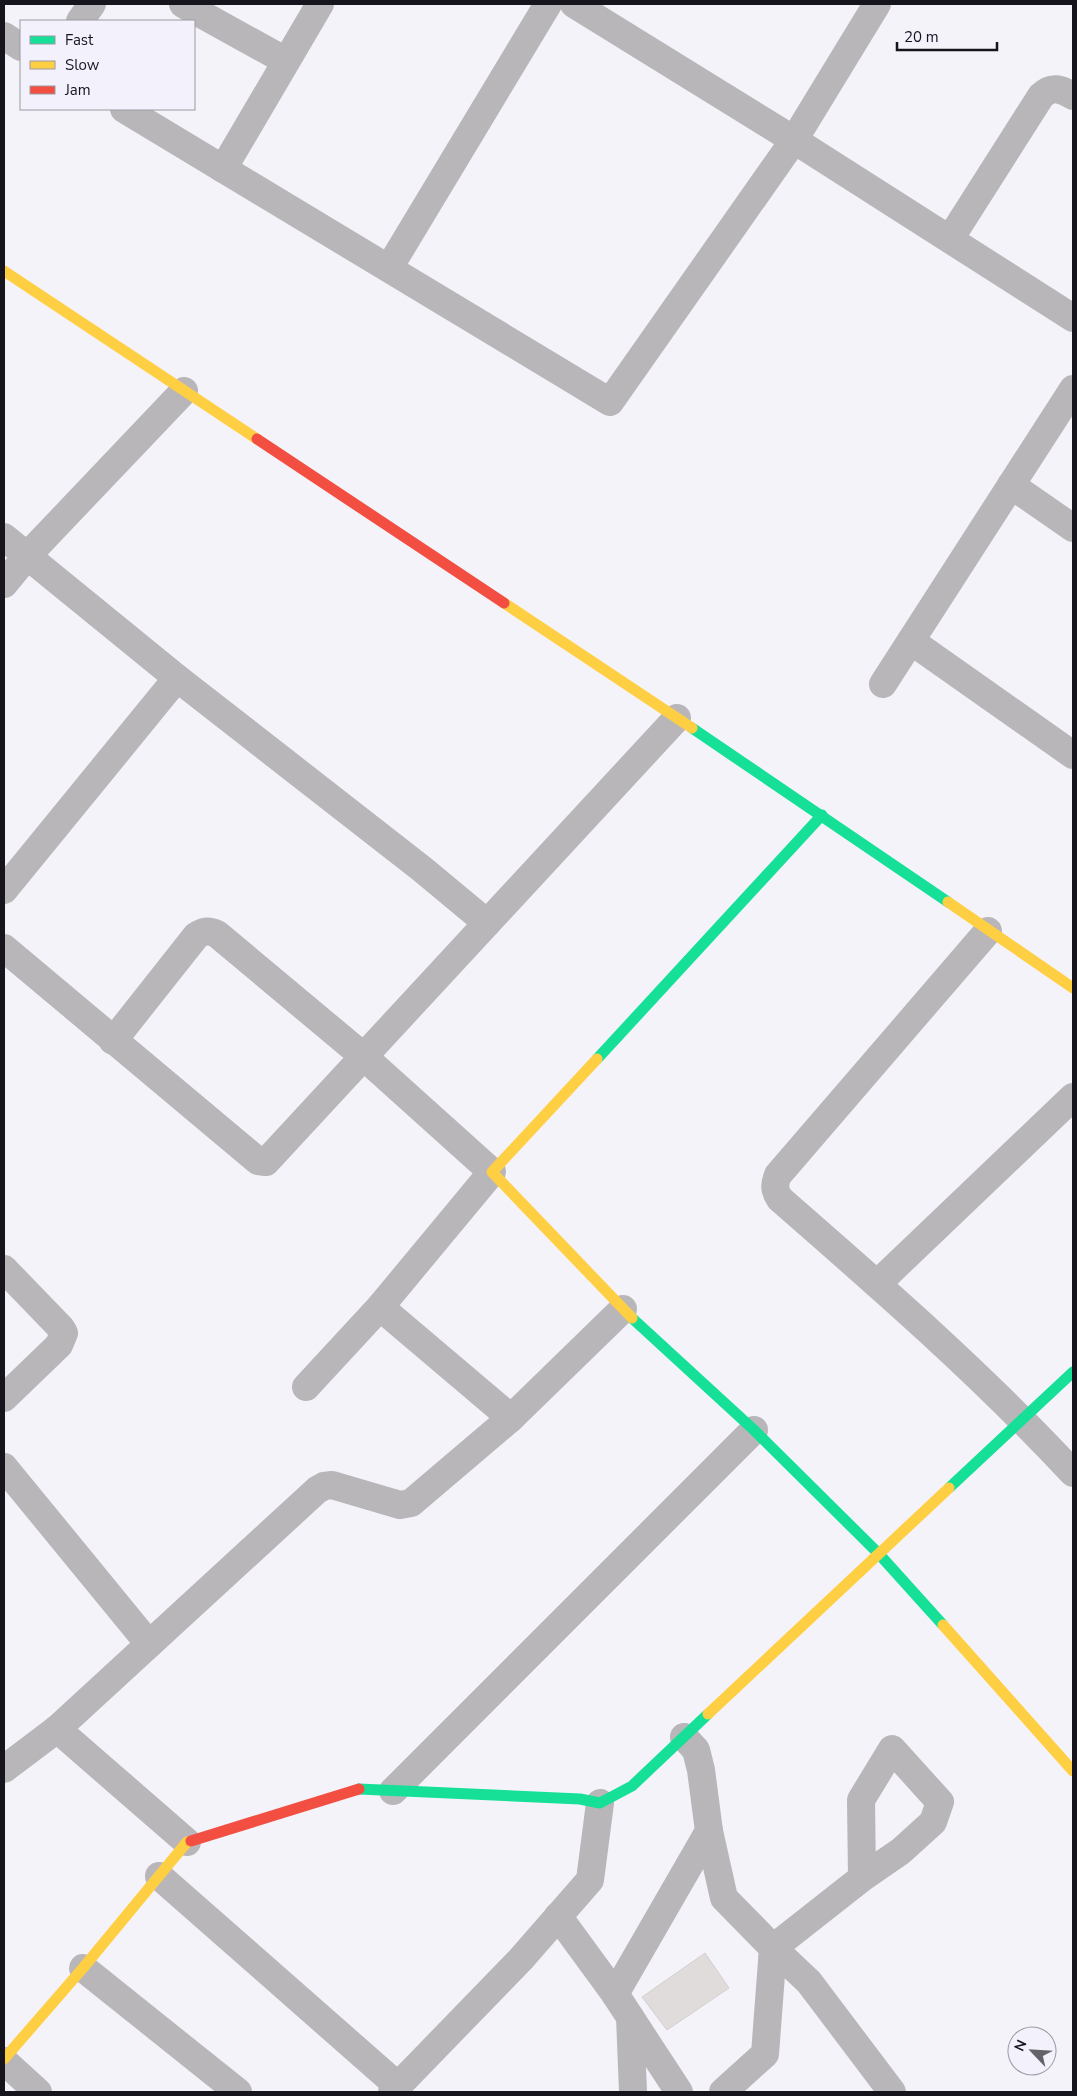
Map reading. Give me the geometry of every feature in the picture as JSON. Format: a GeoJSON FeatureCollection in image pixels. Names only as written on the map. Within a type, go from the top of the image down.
{"type":"FeatureCollection","features":[{"type":"Feature","properties":{"kind":"street"},"geometry":{"type":"LineString","coordinates":[[81,20],[92,4]]}},
{"type":"Feature","properties":{"kind":"street"},"geometry":{"type":"LineString","coordinates":[[183,4],[286,61]]}},
{"type":"Feature","properties":{"kind":"street"},"geometry":{"type":"LineString","coordinates":[[223,169],[320,4]]}},
{"type":"Feature","properties":{"kind":"street"},"geometry":{"type":"LineString","coordinates":[[389,268],[548,4]]}},
{"type":"Feature","properties":{"kind":"street"},"geometry":{"type":"LineString","coordinates":[[574,4],[794,140],[1073,318]]}},
{"type":"Feature","properties":{"kind":"street"},"geometry":{"type":"LineString","coordinates":[[126,110],[610,402],[794,140],[877,4]]}},
{"type":"Feature","properties":{"kind":"street"},"geometry":{"type":"LineString","coordinates":[[4,36],[20,46]]}},
{"type":"Feature","properties":{"kind":"street"},"geometry":{"type":"LineString","coordinates":[[950,239],[1041,96],[1053,88],[1062,89],[1073,96]]}},
{"type":"Feature","properties":{"kind":"street"},"geometry":{"type":"LineString","coordinates":[[4,271],[822,815],[1073,988]]}},
{"type":"Feature","properties":{"kind":"street"},"geometry":{"type":"LineString","coordinates":[[883,684],[1073,389]]}},
{"type":"Feature","properties":{"kind":"street"},"geometry":{"type":"LineString","coordinates":[[4,584],[27,556],[184,391]]}},
{"type":"Feature","properties":{"kind":"street"},"geometry":{"type":"LineString","coordinates":[[1011,485],[1073,528]]}},
{"type":"Feature","properties":{"kind":"street"},"geometry":{"type":"LineString","coordinates":[[4,537],[177,678],[422,869],[488,923]]}},
{"type":"Feature","properties":{"kind":"street"},"geometry":{"type":"LineString","coordinates":[[911,641],[1073,755]]}},
{"type":"Feature","properties":{"kind":"street"},"geometry":{"type":"LineString","coordinates":[[4,890],[177,678]]}},
{"type":"Feature","properties":{"kind":"street"},"geometry":{"type":"LineString","coordinates":[[4,948],[258,1161],[268,1160],[677,718]]}},
{"type":"Feature","properties":{"kind":"street"},"geometry":{"type":"LineString","coordinates":[[306,1387],[380,1307],[492,1172],[822,815]]}},
{"type":"Feature","properties":{"kind":"street"},"geometry":{"type":"LineString","coordinates":[[113,1041],[196,936],[203,931],[217,934],[363,1056],[492,1172],[623,1309],[754,1430],[879,1554],[1073,1771]]}},
{"type":"Feature","properties":{"kind":"street"},"geometry":{"type":"LineString","coordinates":[[988,931],[778,1175],[775,1192],[780,1199],[1023,1419],[1073,1473]]}},
{"type":"Feature","properties":{"kind":"street"},"geometry":{"type":"LineString","coordinates":[[876,1284],[1073,1097]]}},
{"type":"Feature","properties":{"kind":"street"},"geometry":{"type":"LineString","coordinates":[[4,1270],[61,1328],[64,1334],[59,1345],[4,1398]]}},
{"type":"Feature","properties":{"kind":"street"},"geometry":{"type":"LineString","coordinates":[[380,1307],[511,1418]]}},
{"type":"Feature","properties":{"kind":"street"},"geometry":{"type":"LineString","coordinates":[[4,1769],[57,1729],[324,1486],[332,1484],[400,1505],[411,1504],[511,1418],[623,1309]]}},
{"type":"Feature","properties":{"kind":"street"},"geometry":{"type":"LineString","coordinates":[[38,2092],[4,2060],[187,1842],[359,1789],[580,1799],[600,1803],[632,1786],[1073,1372]]}},
{"type":"Feature","properties":{"kind":"street"},"geometry":{"type":"LineString","coordinates":[[392,1791],[754,1430]]}},
{"type":"Feature","properties":{"kind":"street"},"geometry":{"type":"LineString","coordinates":[[4,1467],[150,1644]]}},
{"type":"Feature","properties":{"kind":"street"},"geometry":{"type":"LineString","coordinates":[[57,1729],[187,1842]]}},
{"type":"Feature","properties":{"kind":"street"},"geometry":{"type":"LineString","coordinates":[[684,1737],[696,1750],[698,1757],[709,1831],[724,1898],[773,1948],[810,1982],[892,2092]]}},
{"type":"Feature","properties":{"kind":"street"},"geometry":{"type":"LineString","coordinates":[[158,1876],[395,2089],[521,1959],[590,1880],[600,1803]]}},
{"type":"Feature","properties":{"kind":"street"},"geometry":{"type":"LineString","coordinates":[[615,1994],[709,1831]]}},
{"type":"Feature","properties":{"kind":"street"},"geometry":{"type":"LineString","coordinates":[[723,2092],[765,2054],[773,1948],[862,1878]]}},
{"type":"Feature","properties":{"kind":"street"},"geometry":{"type":"LineString","coordinates":[[558,1916],[615,1994],[679,2092]]}},
{"type":"Feature","properties":{"kind":"street"},"geometry":{"type":"LineString","coordinates":[[82,1968],[238,2092]]}},
{"type":"Feature","properties":{"kind":"street"},"geometry":{"type":"LineString","coordinates":[[630,2017],[633,2092]]}},
{"type":"Feature","properties":{"kind":"building"},"geometry":{"type":"Polygon","coordinates":[[[705,1953],[729,1988],[667,2030],[642,1997],[705,1953]]]}},
{"type":"Feature","properties":{"kind":"traffic: fast"},"geometry":{"type":"LineString","coordinates":[[692,728],[948,902]]}},
{"type":"Feature","properties":{"kind":"traffic: fast"},"geometry":{"type":"LineString","coordinates":[[597,1059],[822,815]]}},
{"type":"Feature","properties":{"kind":"traffic: fast"},"geometry":{"type":"LineString","coordinates":[[632,1318],[754,1430],[879,1554],[943,1625]]}},
{"type":"Feature","properties":{"kind":"traffic: fast"},"geometry":{"type":"LineString","coordinates":[[949,1488],[1073,1372]]}},
{"type":"Feature","properties":{"kind":"traffic: fast"},"geometry":{"type":"LineString","coordinates":[[359,1789],[580,1799],[600,1803],[632,1786],[708,1714]]}},
{"type":"Feature","properties":{"kind":"traffic: slow"},"geometry":{"type":"LineString","coordinates":[[4,271],[257,439]]}},
{"type":"Feature","properties":{"kind":"traffic: slow"},"geometry":{"type":"LineString","coordinates":[[504,603],[692,728]]}},
{"type":"Feature","properties":{"kind":"traffic: slow"},"geometry":{"type":"LineString","coordinates":[[948,902],[1073,988]]}},
{"type":"Feature","properties":{"kind":"traffic: slow"},"geometry":{"type":"LineString","coordinates":[[597,1059],[492,1172],[632,1318]]}},
{"type":"Feature","properties":{"kind":"traffic: slow"},"geometry":{"type":"LineString","coordinates":[[708,1714],[949,1488]]}},
{"type":"Feature","properties":{"kind":"traffic: slow"},"geometry":{"type":"LineString","coordinates":[[943,1625],[1073,1771]]}},
{"type":"Feature","properties":{"kind":"traffic: slow"},"geometry":{"type":"LineString","coordinates":[[4,2059],[83,1968],[187,1842],[191,1841]]}},
{"type":"Feature","properties":{"kind":"traffic: jam"},"geometry":{"type":"LineString","coordinates":[[257,439],[504,603]]}},
{"type":"Feature","properties":{"kind":"traffic: jam"},"geometry":{"type":"LineString","coordinates":[[191,1841],[359,1789]]}}]}
